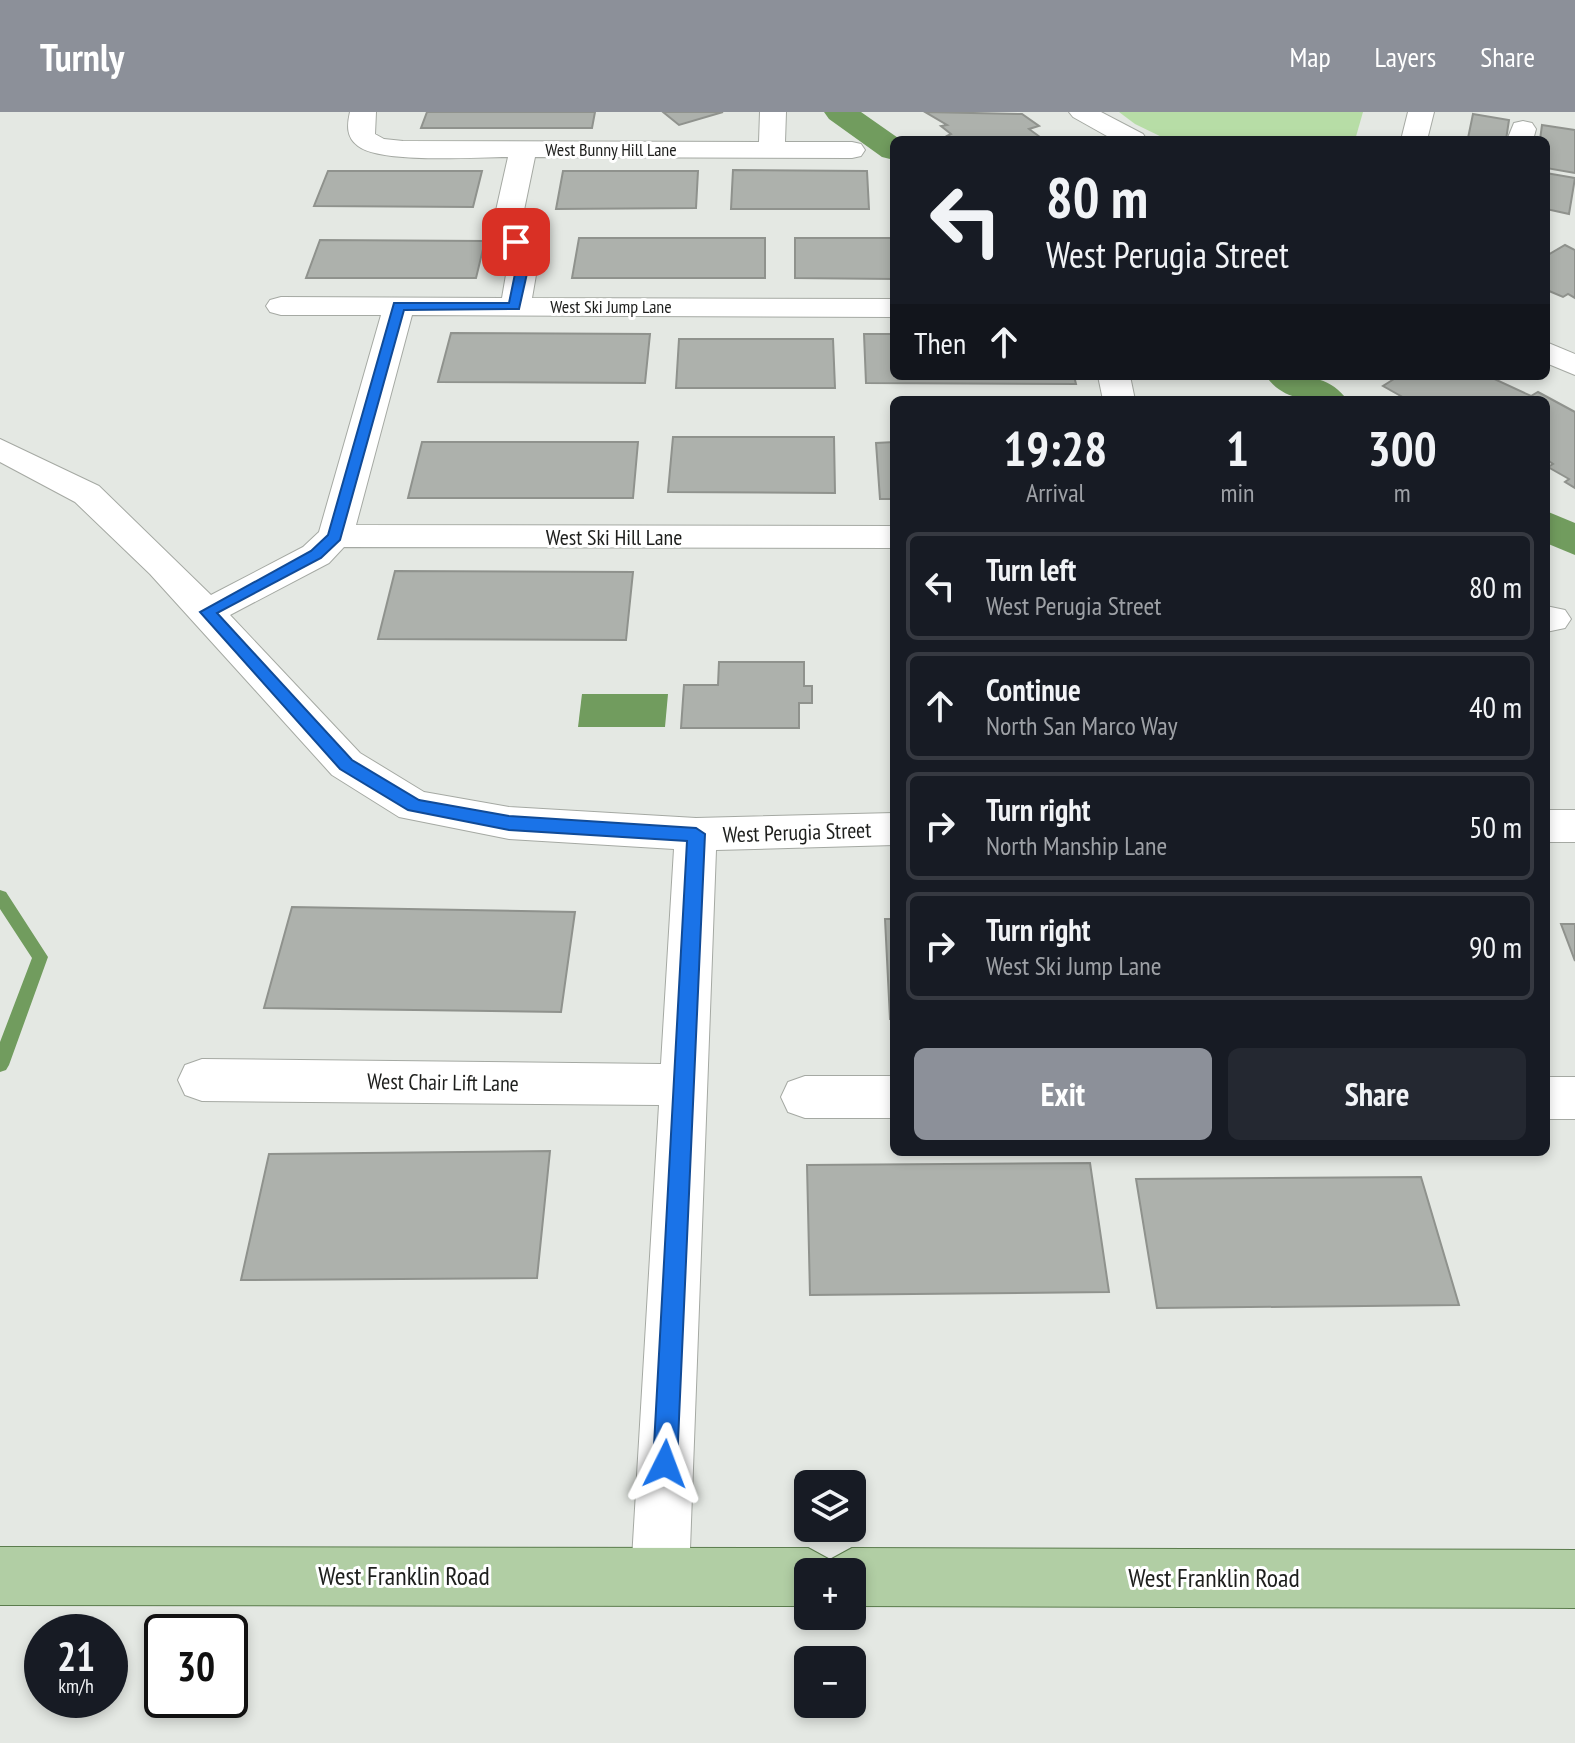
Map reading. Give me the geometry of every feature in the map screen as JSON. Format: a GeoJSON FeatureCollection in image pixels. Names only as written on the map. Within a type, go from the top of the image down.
{"type":"FeatureCollection","features":[{"type":"Feature","properties":{"kind":"main road","name":"West Franklin Road"},"geometry":{"type":"LineString","coordinates":[[0,1576],[794,1577]]}},
{"type":"Feature","properties":{"kind":"main road","name":"West Franklin Road"},"geometry":{"type":"LineString","coordinates":[[866,1577],[1575,1579]]}},
{"type":"Feature","properties":{"kind":"street","name":"West Bunny Hill Lane"},"geometry":{"type":"LineString","coordinates":[[363,112],[358,126],[362,138],[371,144],[403,149],[852,150]]}},
{"type":"Feature","properties":{"kind":"street"},"geometry":{"type":"LineString","coordinates":[[772,150],[773,112]]}},
{"type":"Feature","properties":{"kind":"street"},"geometry":{"type":"LineString","coordinates":[[1082,112],[1127,136]]}},
{"type":"Feature","properties":{"kind":"street"},"geometry":{"type":"LineString","coordinates":[[1415,136],[1421,112]]}},
{"type":"Feature","properties":{"kind":"street"},"geometry":{"type":"LineString","coordinates":[[515,307],[522,269],[509,215],[523,150]]}},
{"type":"Feature","properties":{"kind":"street","name":"West Ski Jump Lane"},"geometry":{"type":"LineString","coordinates":[[281,306],[890,308]]}},
{"type":"Feature","properties":{"kind":"street"},"geometry":{"type":"LineString","coordinates":[[0,449],[87,494],[207,612],[305,561],[335,536],[399,306]]}},
{"type":"Feature","properties":{"kind":"street"},"geometry":{"type":"LineString","coordinates":[[1550,353],[1575,366]]}},
{"type":"Feature","properties":{"kind":"street","name":"West Ski Hill Lane"},"geometry":{"type":"LineString","coordinates":[[335,536],[890,537]]}},
{"type":"Feature","properties":{"kind":"street","name":"West Perugia Street"},"geometry":{"type":"LineString","coordinates":[[207,612],[346,764],[414,806],[509,823],[696,834],[890,829]]}},
{"type":"Feature","properties":{"kind":"street"},"geometry":{"type":"LineString","coordinates":[[1550,826],[1575,826]]}},
{"type":"Feature","properties":{"kind":"street"},"geometry":{"type":"LineString","coordinates":[[660,1576],[696,834]]}},
{"type":"Feature","properties":{"kind":"street","name":"West Chair Lift Lane"},"geometry":{"type":"LineString","coordinates":[[202,1080],[684,1085]]}},
{"type":"Feature","properties":{"kind":"street"},"geometry":{"type":"LineString","coordinates":[[805,1097],[890,1097]]}},
{"type":"Feature","properties":{"kind":"street"},"geometry":{"type":"LineString","coordinates":[[1550,1098],[1575,1098]]}},
{"type":"Feature","properties":{"kind":"shaded area"},"geometry":{"type":"Polygon","coordinates":[[[1119,112],[1363,112],[1356,136],[1160,136],[1119,112]]]}},
{"type":"Feature","properties":{"kind":"shaded area"},"geometry":{"type":"Polygon","coordinates":[[[582,694],[668,694],[665,727],[578,727],[582,694]]]}},
{"type":"Feature","properties":{"kind":"building"},"geometry":{"type":"Polygon","coordinates":[[[427,112],[595,112],[592,128],[421,128],[427,112]]]}},
{"type":"Feature","properties":{"kind":"building"},"geometry":{"type":"Polygon","coordinates":[[[663,112],[723,112],[679,125],[663,112]]]}},
{"type":"Feature","properties":{"kind":"building"},"geometry":{"type":"Polygon","coordinates":[[[925,112],[1022,114],[1039,126],[1029,129],[1039,136],[947,136],[951,134],[941,126],[947,125],[925,112]]]}},
{"type":"Feature","properties":{"kind":"building"},"geometry":{"type":"Polygon","coordinates":[[[1473,114],[1509,120],[1507,136],[1468,136],[1473,114]]]}},
{"type":"Feature","properties":{"kind":"building"},"geometry":{"type":"Polygon","coordinates":[[[1542,125],[1575,130],[1575,173],[1550,169],[1550,136],[1541,136],[1542,125]]]}},
{"type":"Feature","properties":{"kind":"building"},"geometry":{"type":"Polygon","coordinates":[[[733,170],[867,171],[869,209],[731,209],[733,170]]]}},
{"type":"Feature","properties":{"kind":"building"},"geometry":{"type":"Polygon","coordinates":[[[328,171],[482,171],[473,207],[314,206],[328,171]]]}},
{"type":"Feature","properties":{"kind":"building"},"geometry":{"type":"Polygon","coordinates":[[[563,171],[698,171],[696,208],[556,209],[563,171]]]}},
{"type":"Feature","properties":{"kind":"building"},"geometry":{"type":"Polygon","coordinates":[[[1550,174],[1575,178],[1569,214],[1550,210],[1550,174]]]}},
{"type":"Feature","properties":{"kind":"building"},"geometry":{"type":"Polygon","coordinates":[[[579,238],[765,238],[765,278],[572,278],[579,238]]]}},
{"type":"Feature","properties":{"kind":"building"},"geometry":{"type":"Polygon","coordinates":[[[795,238],[890,238],[890,279],[795,278],[795,238]]]}},
{"type":"Feature","properties":{"kind":"building"},"geometry":{"type":"Polygon","coordinates":[[[320,240],[485,241],[476,278],[306,278],[320,240]]]}},
{"type":"Feature","properties":{"kind":"building"},"geometry":{"type":"Polygon","coordinates":[[[1565,245],[1575,250],[1575,298],[1550,291],[1550,254],[1565,245]]]}},
{"type":"Feature","properties":{"kind":"building"},"geometry":{"type":"Polygon","coordinates":[[[451,333],[650,334],[645,383],[438,382],[451,333]]]}},
{"type":"Feature","properties":{"kind":"building"},"geometry":{"type":"Polygon","coordinates":[[[864,334],[890,334],[890,380],[1075,380],[1076,384],[866,383],[864,334]]]}},
{"type":"Feature","properties":{"kind":"building"},"geometry":{"type":"Polygon","coordinates":[[[679,339],[833,339],[835,388],[676,388],[679,339]]]}},
{"type":"Feature","properties":{"kind":"building"},"geometry":{"type":"Polygon","coordinates":[[[1392,380],[1497,380],[1531,396],[1401,396],[1383,386],[1392,380]]]}},
{"type":"Feature","properties":{"kind":"building"},"geometry":{"type":"Polygon","coordinates":[[[1550,398],[1575,412],[1575,488],[1565,482],[1569,479],[1550,468],[1553,464],[1550,462],[1550,398]]]}},
{"type":"Feature","properties":{"kind":"building"},"geometry":{"type":"Polygon","coordinates":[[[673,437],[834,437],[835,493],[668,492],[673,437]]]}},
{"type":"Feature","properties":{"kind":"building"},"geometry":{"type":"Polygon","coordinates":[[[422,442],[638,442],[633,498],[408,498],[422,442]]]}},
{"type":"Feature","properties":{"kind":"building"},"geometry":{"type":"Polygon","coordinates":[[[890,442],[890,499],[880,499],[876,443],[890,442]]]}},
{"type":"Feature","properties":{"kind":"building"},"geometry":{"type":"Polygon","coordinates":[[[395,571],[633,572],[626,640],[378,639],[395,571]]]}},
{"type":"Feature","properties":{"kind":"building"},"geometry":{"type":"Polygon","coordinates":[[[719,662],[804,662],[804,686],[812,686],[812,703],[799,703],[799,728],[681,728],[684,685],[718,685],[719,662]]]}},
{"type":"Feature","properties":{"kind":"building"},"geometry":{"type":"Polygon","coordinates":[[[292,907],[575,912],[561,1012],[264,1008],[292,907]]]}},
{"type":"Feature","properties":{"kind":"building"},"geometry":{"type":"Polygon","coordinates":[[[885,919],[890,919],[890,1019],[885,919]]]}},
{"type":"Feature","properties":{"kind":"building"},"geometry":{"type":"Polygon","coordinates":[[[1561,924],[1575,924],[1575,961],[1561,924]]]}},
{"type":"Feature","properties":{"kind":"building"},"geometry":{"type":"Polygon","coordinates":[[[550,1151],[537,1278],[241,1280],[269,1154],[550,1151]]]}},
{"type":"Feature","properties":{"kind":"building"},"geometry":{"type":"Polygon","coordinates":[[[1090,1163],[1109,1292],[810,1295],[807,1165],[1090,1163]]]}},
{"type":"Feature","properties":{"kind":"building"},"geometry":{"type":"Polygon","coordinates":[[[1421,1177],[1459,1305],[1157,1308],[1136,1179],[1421,1177]]]}},
{"type":"Feature","properties":{"kind":"waterway"},"geometry":{"type":"LineString","coordinates":[[840,112],[890,147]]}},
{"type":"Feature","properties":{"kind":"waterway"},"geometry":{"type":"LineString","coordinates":[[1292,380],[1320,396]]}},
{"type":"Feature","properties":{"kind":"waterway"},"geometry":{"type":"LineString","coordinates":[[1550,527],[1575,541]]}},
{"type":"Feature","properties":{"kind":"waterway"},"geometry":{"type":"LineString","coordinates":[[0,896],[40,957],[0,1065]]}},
{"type":"Feature","properties":{"kind":"route"},"geometry":{"type":"LineString","coordinates":[[516,242],[522,269],[515,307],[399,306],[335,536],[316,555],[207,612],[346,764],[414,806],[509,823],[696,834],[665,1464]]}}]}
